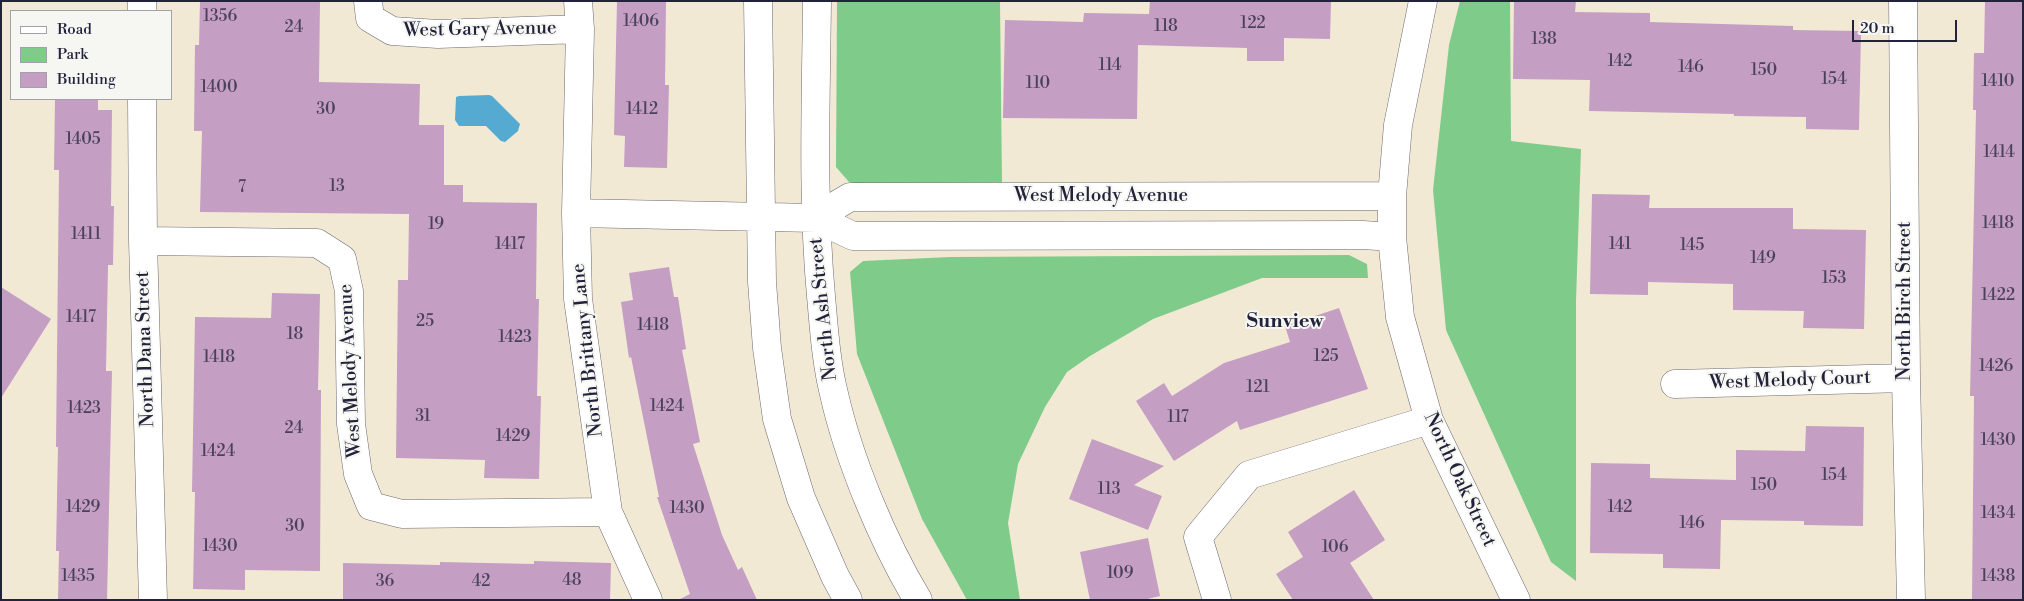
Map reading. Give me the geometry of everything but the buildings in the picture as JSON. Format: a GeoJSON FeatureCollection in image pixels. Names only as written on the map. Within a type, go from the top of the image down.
{"type":"FeatureCollection","features":[{"type":"Feature","properties":{"kind":"street","name":"West Gary Avenue"},"geometry":{"type":"LineString","coordinates":[[368,1],[370,18],[392,31],[438,34],[580,29]]}},
{"type":"Feature","properties":{"kind":"street","name":"North Brittany Lane"},"geometry":{"type":"LineString","coordinates":[[578,1],[580,29],[576,213],[578,299],[608,512],[648,600]]}},
{"type":"Feature","properties":{"kind":"street"},"geometry":{"type":"LineString","coordinates":[[758,1],[762,282],[767,348],[777,420],[801,498],[835,576],[848,600]]}},
{"type":"Feature","properties":{"kind":"street","name":"North Ash Street"},"geometry":{"type":"LineString","coordinates":[[817,1],[815,218],[824,333],[833,393],[847,442],[875,513],[918,600]]}},
{"type":"Feature","properties":{"kind":"street","name":"North Oak Street"},"geometry":{"type":"LineString","coordinates":[[1424,1],[1413,44],[1398,125],[1392,196],[1392,236],[1400,317],[1429,420],[1516,600]]}},
{"type":"Feature","properties":{"kind":"street","name":"North Birch Street"},"geometry":{"type":"LineString","coordinates":[[1903,1],[1906,378],[1911,600]]}},
{"type":"Feature","properties":{"kind":"street","name":"North Dana Street"},"geometry":{"type":"LineString","coordinates":[[142,100],[142,241],[153,600]]}},
{"type":"Feature","properties":{"kind":"street","name":"West Melody Avenue"},"geometry":{"type":"LineString","coordinates":[[815,218],[850,198],[1392,196]]}},
{"type":"Feature","properties":{"kind":"street","name":"West Melody Avenue"},"geometry":{"type":"LineString","coordinates":[[576,213],[815,218],[854,236],[1392,236]]}},
{"type":"Feature","properties":{"kind":"street","name":"West Melody Avenue"},"geometry":{"type":"LineString","coordinates":[[142,241],[317,243],[342,259],[349,291],[350,424],[358,474],[372,506],[402,514],[608,512]]}},
{"type":"Feature","properties":{"kind":"street","name":"West Melody Court"},"geometry":{"type":"LineString","coordinates":[[1675,384],[1906,378]]}},
{"type":"Feature","properties":{"kind":"street"},"geometry":{"type":"LineString","coordinates":[[1217,600],[1198,537],[1249,475],[1429,420]]}},
{"type":"Feature","properties":{"kind":"green space"},"geometry":{"type":"Polygon","coordinates":[[[837,1],[1000,1],[1002,184],[869,186],[849,182],[836,167],[837,1]]]}},
{"type":"Feature","properties":{"kind":"green space"},"geometry":{"type":"Polygon","coordinates":[[[1460,1],[1510,1],[1511,141],[1581,149],[1576,301],[1576,581],[1551,562],[1446,330],[1433,190],[1449,45],[1460,1]]]}},
{"type":"Feature","properties":{"kind":"green space"},"geometry":{"type":"Polygon","coordinates":[[[1349,255],[1367,264],[1368,278],[1262,278],[1153,319],[1090,356],[1067,372],[1045,407],[1018,464],[1008,523],[1020,600],[967,600],[922,519],[857,354],[850,272],[863,261],[950,257],[1349,255]]]}},
{"type":"Feature","properties":{"kind":"water"},"geometry":{"type":"Polygon","coordinates":[[[489,95],[520,124],[518,131],[505,142],[501,141],[486,126],[459,126],[455,120],[456,97],[489,95]]]}},
{"type":"Feature","properties":{"kind":"district","name":"Sunview"},"geometry":{"type":"Point","coordinates":[1285,322]}}]}
